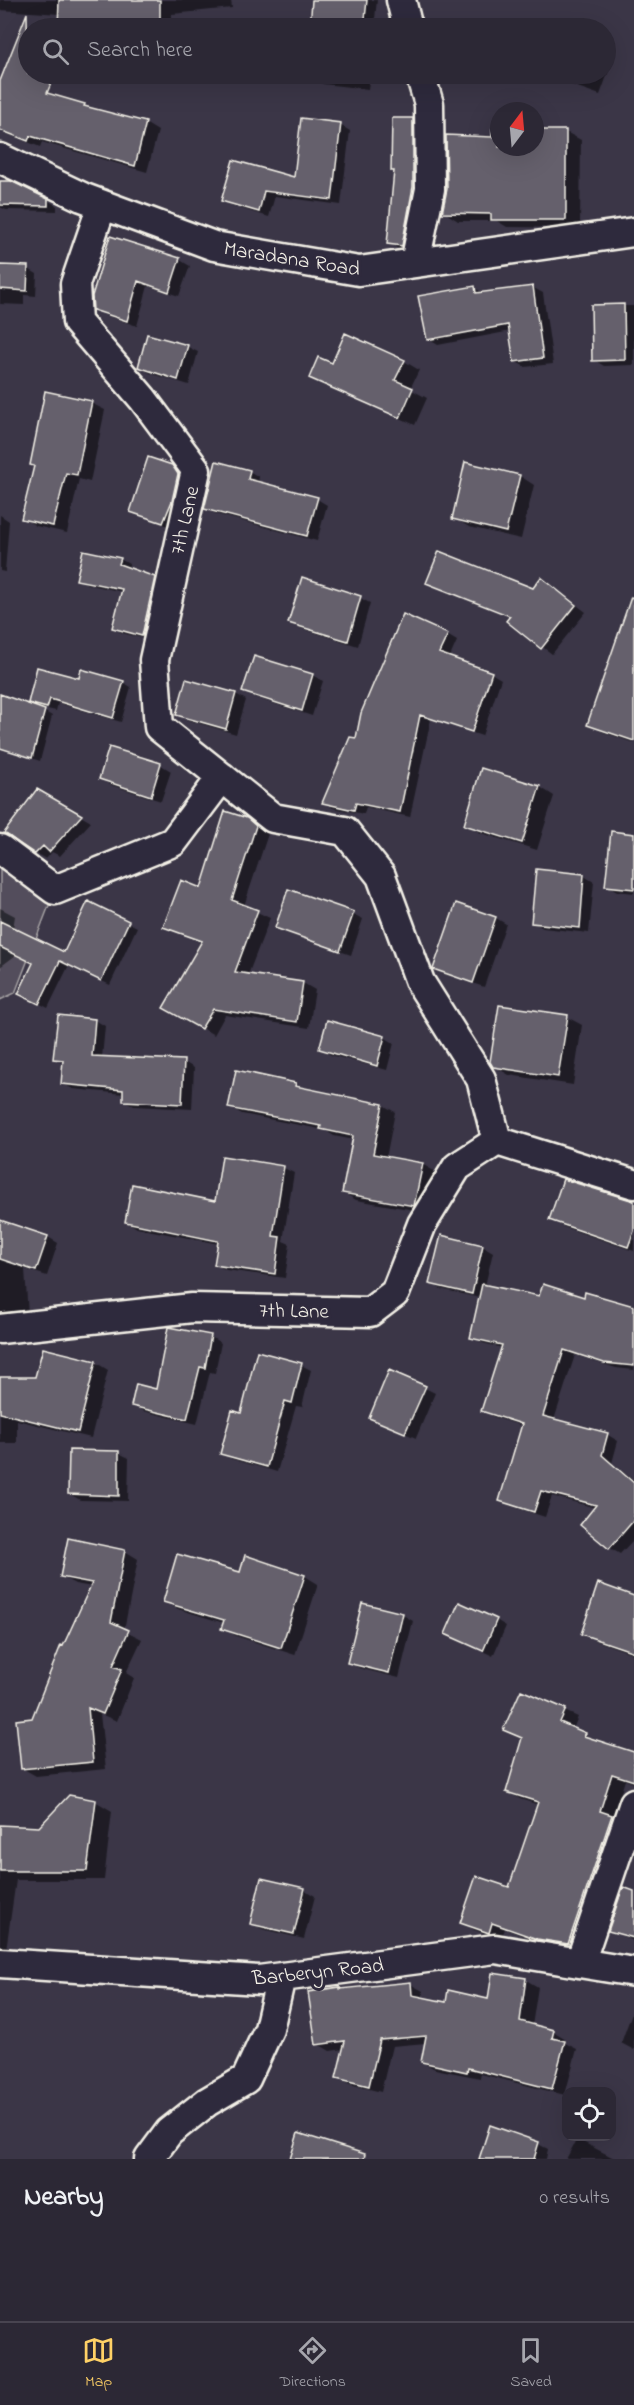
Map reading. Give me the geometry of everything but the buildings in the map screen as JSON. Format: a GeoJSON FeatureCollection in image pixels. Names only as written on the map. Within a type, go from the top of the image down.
{"type":"FeatureCollection","features":[{"type":"Feature","properties":{"kind":"street"},"geometry":{"type":"LineString","coordinates":[[401,0],[406,18]]}},
{"type":"Feature","properties":{"kind":"street"},"geometry":{"type":"LineString","coordinates":[[415,263],[430,189],[429,104],[423,84]]}},
{"type":"Feature","properties":{"kind":"street","name":"Maradana Road"},"geometry":{"type":"LineString","coordinates":[[0,158],[102,205],[214,246],[359,271],[634,232]]}},
{"type":"Feature","properties":{"kind":"street","name":"7th Lane"},"geometry":{"type":"LineString","coordinates":[[0,1329],[192,1308],[370,1312],[395,1293],[422,1224],[457,1167],[497,1141],[481,1079],[420,982],[381,876],[345,831],[273,818],[159,727],[154,660],[196,470],[143,399],[77,322],[75,284],[102,205]]}},
{"type":"Feature","properties":{"kind":"street"},"geometry":{"type":"LineString","coordinates":[[0,849],[55,890],[173,842],[222,777]]}},
{"type":"Feature","properties":{"kind":"street"},"geometry":{"type":"LineString","coordinates":[[497,1141],[634,1184]]}},
{"type":"Feature","properties":{"kind":"street"},"geometry":{"type":"LineString","coordinates":[[580,1963],[634,1803]]}},
{"type":"Feature","properties":{"kind":"street","name":"Barberyn Road"},"geometry":{"type":"LineString","coordinates":[[0,1963],[259,1980],[495,1949],[634,1972]]}},
{"type":"Feature","properties":{"kind":"street"},"geometry":{"type":"LineString","coordinates":[[149,2159],[169,2132],[207,2102],[246,2079],[269,2029],[281,1977]]}},
{"type":"Feature","properties":{"kind":"shaded area"},"geometry":{"type":"Polygon","coordinates":[[[0,849],[55,890],[15,993],[0,1000],[0,849]]]}}]}
